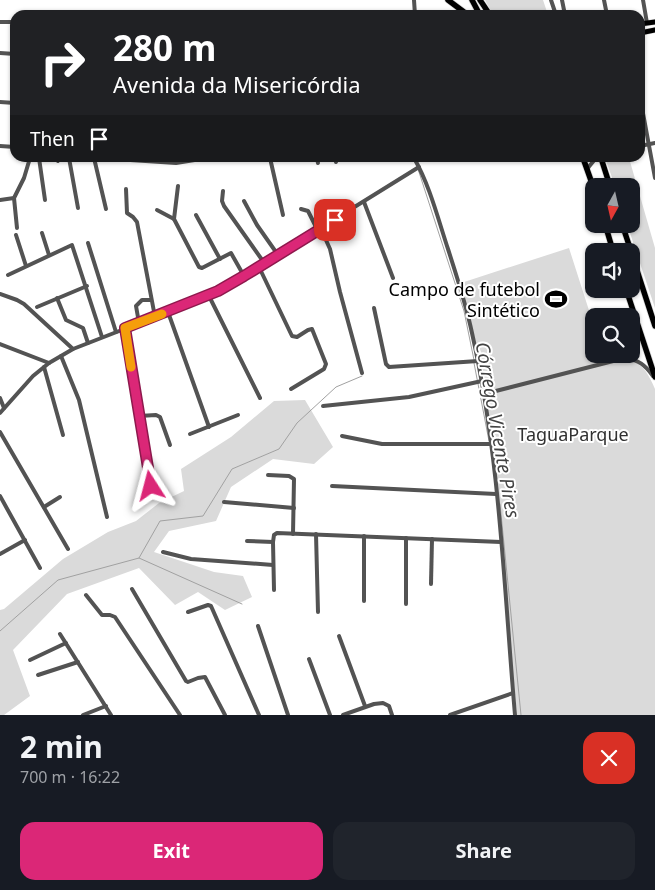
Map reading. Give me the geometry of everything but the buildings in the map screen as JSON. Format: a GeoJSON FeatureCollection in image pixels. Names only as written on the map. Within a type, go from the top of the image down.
{"type":"FeatureCollection","features":[{"type":"Feature","properties":{"kind":"highway"},"geometry":{"type":"LineString","coordinates":[[448,0],[461,10]]}},
{"type":"Feature","properties":{"kind":"highway"},"geometry":{"type":"LineString","coordinates":[[584,162],[590,178]]}},
{"type":"Feature","properties":{"kind":"highway"},"geometry":{"type":"LineString","coordinates":[[602,162],[607,178]]}},
{"type":"Feature","properties":{"kind":"highway"},"geometry":{"type":"LineString","coordinates":[[640,280],[655,326]]}},
{"type":"Feature","properties":{"kind":"highway"},"geometry":{"type":"LineString","coordinates":[[629,298],[633,308]]}},
{"type":"Feature","properties":{"kind":"highway"},"geometry":{"type":"LineString","coordinates":[[640,328],[653,364],[655,378]]}},
{"type":"Feature","properties":{"kind":"main road"},"geometry":{"type":"LineString","coordinates":[[647,23],[655,22]]}},
{"type":"Feature","properties":{"kind":"street"},"geometry":{"type":"LineString","coordinates":[[645,12],[647,23]]}},
{"type":"Feature","properties":{"kind":"street"},"geometry":{"type":"LineString","coordinates":[[645,123],[655,178]]}},
{"type":"Feature","properties":{"kind":"street"},"geometry":{"type":"LineString","coordinates":[[645,145],[655,143]]}},
{"type":"Feature","properties":{"kind":"street"},"geometry":{"type":"LineString","coordinates":[[17,228],[14,198],[24,178],[29,162]]}},
{"type":"Feature","properties":{"kind":"street"},"geometry":{"type":"LineString","coordinates":[[40,162],[45,200]]}},
{"type":"Feature","properties":{"kind":"street"},"geometry":{"type":"LineString","coordinates":[[70,162],[78,208]]}},
{"type":"Feature","properties":{"kind":"street"},"geometry":{"type":"LineString","coordinates":[[95,162],[106,209]]}},
{"type":"Feature","properties":{"kind":"street"},"geometry":{"type":"LineString","coordinates":[[168,162],[181,162]]}},
{"type":"Feature","properties":{"kind":"street"},"geometry":{"type":"LineString","coordinates":[[271,162],[283,215]]}},
{"type":"Feature","properties":{"kind":"street"},"geometry":{"type":"LineString","coordinates":[[415,162],[433,205],[454,270],[472,331],[482,381],[496,494],[515,715]]}},
{"type":"Feature","properties":{"kind":"street"},"geometry":{"type":"LineString","coordinates":[[587,169],[593,162]]}},
{"type":"Feature","properties":{"kind":"street"},"geometry":{"type":"LineString","coordinates":[[0,414],[26,383],[49,363],[73,349],[208,296],[265,264],[417,169]]}},
{"type":"Feature","properties":{"kind":"street"},"geometry":{"type":"LineString","coordinates":[[178,186],[174,218],[199,267],[202,268],[230,253],[244,276]]}},
{"type":"Feature","properties":{"kind":"street"},"geometry":{"type":"LineString","coordinates":[[126,189],[126,210],[127,214],[133,217],[136,222],[155,317]]}},
{"type":"Feature","properties":{"kind":"street"},"geometry":{"type":"LineString","coordinates":[[223,191],[222,201],[224,206],[265,264]]}},
{"type":"Feature","properties":{"kind":"street"},"geometry":{"type":"LineString","coordinates":[[0,200],[14,198]]}},
{"type":"Feature","properties":{"kind":"street"},"geometry":{"type":"LineString","coordinates":[[244,201],[257,225],[278,255]]}},
{"type":"Feature","properties":{"kind":"street"},"geometry":{"type":"LineString","coordinates":[[364,202],[393,278]]}},
{"type":"Feature","properties":{"kind":"street"},"geometry":{"type":"LineString","coordinates":[[301,209],[308,211],[330,249],[362,374]]}},
{"type":"Feature","properties":{"kind":"street"},"geometry":{"type":"LineString","coordinates":[[157,210],[174,218]]}},
{"type":"Feature","properties":{"kind":"street"},"geometry":{"type":"LineString","coordinates":[[196,215],[220,259]]}},
{"type":"Feature","properties":{"kind":"street"},"geometry":{"type":"LineString","coordinates":[[42,233],[49,255]]}},
{"type":"Feature","properties":{"kind":"street"},"geometry":{"type":"LineString","coordinates":[[16,235],[26,266]]}},
{"type":"Feature","properties":{"kind":"street"},"geometry":{"type":"LineString","coordinates":[[88,244],[116,332]]}},
{"type":"Feature","properties":{"kind":"street"},"geometry":{"type":"LineString","coordinates":[[8,275],[72,245],[102,337]]}},
{"type":"Feature","properties":{"kind":"street"},"geometry":{"type":"LineString","coordinates":[[259,267],[292,336],[297,337],[308,330],[312,330],[326,364],[322,370],[291,389]]}},
{"type":"Feature","properties":{"kind":"street"},"geometry":{"type":"LineString","coordinates":[[37,307],[86,286]]}},
{"type":"Feature","properties":{"kind":"street"},"geometry":{"type":"LineString","coordinates":[[0,294],[24,304],[73,349]]}},
{"type":"Feature","properties":{"kind":"street"},"geometry":{"type":"LineString","coordinates":[[208,296],[260,398]]}},
{"type":"Feature","properties":{"kind":"street"},"geometry":{"type":"LineString","coordinates":[[57,298],[66,320],[83,328],[88,343]]}},
{"type":"Feature","properties":{"kind":"street"},"geometry":{"type":"LineString","coordinates":[[139,323],[136,306],[142,300],[151,300]]}},
{"type":"Feature","properties":{"kind":"street"},"geometry":{"type":"LineString","coordinates":[[374,308],[388,367],[478,361]]}},
{"type":"Feature","properties":{"kind":"street"},"geometry":{"type":"LineString","coordinates":[[168,312],[209,427]]}},
{"type":"Feature","properties":{"kind":"street"},"geometry":{"type":"LineString","coordinates":[[125,328],[151,486]]}},
{"type":"Feature","properties":{"kind":"street"},"geometry":{"type":"LineString","coordinates":[[0,344],[49,363]]}},
{"type":"Feature","properties":{"kind":"street"},"geometry":{"type":"LineString","coordinates":[[61,356],[79,400],[107,517]]}},
{"type":"Feature","properties":{"kind":"street"},"geometry":{"type":"LineString","coordinates":[[640,362],[644,364],[655,378]]}},
{"type":"Feature","properties":{"kind":"street"},"geometry":{"type":"LineString","coordinates":[[484,394],[605,363]]}},
{"type":"Feature","properties":{"kind":"street"},"geometry":{"type":"LineString","coordinates":[[44,367],[63,435]]}},
{"type":"Feature","properties":{"kind":"street"},"geometry":{"type":"LineString","coordinates":[[323,406],[410,397],[482,381]]}},
{"type":"Feature","properties":{"kind":"street"},"geometry":{"type":"LineString","coordinates":[[0,398],[4,408]]}},
{"type":"Feature","properties":{"kind":"street"},"geometry":{"type":"LineString","coordinates":[[139,416],[156,415],[160,417],[170,445]]}},
{"type":"Feature","properties":{"kind":"street"},"geometry":{"type":"LineString","coordinates":[[190,434],[238,415]]}},
{"type":"Feature","properties":{"kind":"street"},"geometry":{"type":"LineString","coordinates":[[0,432],[68,549]]}},
{"type":"Feature","properties":{"kind":"street"},"geometry":{"type":"LineString","coordinates":[[342,436],[382,444],[491,444]]}},
{"type":"Feature","properties":{"kind":"street"},"geometry":{"type":"LineString","coordinates":[[268,475],[293,478],[293,534]]}},
{"type":"Feature","properties":{"kind":"street"},"geometry":{"type":"LineString","coordinates":[[332,486],[496,494]]}},
{"type":"Feature","properties":{"kind":"street"},"geometry":{"type":"LineString","coordinates":[[0,496],[40,568]]}},
{"type":"Feature","properties":{"kind":"street"},"geometry":{"type":"LineString","coordinates":[[44,506],[60,497]]}},
{"type":"Feature","properties":{"kind":"street"},"geometry":{"type":"LineString","coordinates":[[224,502],[294,508]]}},
{"type":"Feature","properties":{"kind":"street"},"geometry":{"type":"LineString","coordinates":[[274,590],[273,542],[275,534],[500,542]]}},
{"type":"Feature","properties":{"kind":"street"},"geometry":{"type":"LineString","coordinates":[[316,534],[318,612]]}},
{"type":"Feature","properties":{"kind":"street"},"geometry":{"type":"LineString","coordinates":[[364,536],[364,601]]}},
{"type":"Feature","properties":{"kind":"street"},"geometry":{"type":"LineString","coordinates":[[406,538],[406,604]]}},
{"type":"Feature","properties":{"kind":"street"},"geometry":{"type":"LineString","coordinates":[[431,584],[432,539]]}},
{"type":"Feature","properties":{"kind":"street"},"geometry":{"type":"LineString","coordinates":[[0,554],[25,540]]}},
{"type":"Feature","properties":{"kind":"street"},"geometry":{"type":"LineString","coordinates":[[247,541],[273,542]]}},
{"type":"Feature","properties":{"kind":"street"},"geometry":{"type":"LineString","coordinates":[[163,552],[191,559],[273,565]]}},
{"type":"Feature","properties":{"kind":"street"},"geometry":{"type":"LineString","coordinates":[[132,589],[186,681],[205,677],[225,715]]}},
{"type":"Feature","properties":{"kind":"street"},"geometry":{"type":"LineString","coordinates":[[86,596],[102,615],[115,617],[180,715]]}},
{"type":"Feature","properties":{"kind":"street"},"geometry":{"type":"LineString","coordinates":[[188,612],[208,605],[211,606],[259,715]]}},
{"type":"Feature","properties":{"kind":"street"},"geometry":{"type":"LineString","coordinates":[[258,626],[288,715]]}},
{"type":"Feature","properties":{"kind":"street"},"geometry":{"type":"LineString","coordinates":[[60,634],[111,715]]}},
{"type":"Feature","properties":{"kind":"street"},"geometry":{"type":"LineString","coordinates":[[340,636],[365,706]]}},
{"type":"Feature","properties":{"kind":"street"},"geometry":{"type":"LineString","coordinates":[[30,660],[66,643]]}},
{"type":"Feature","properties":{"kind":"street"},"geometry":{"type":"LineString","coordinates":[[309,659],[330,715]]}},
{"type":"Feature","properties":{"kind":"street"},"geometry":{"type":"LineString","coordinates":[[38,675],[78,662]]}},
{"type":"Feature","properties":{"kind":"street"},"geometry":{"type":"LineString","coordinates":[[450,715],[513,693]]}},
{"type":"Feature","properties":{"kind":"street"},"geometry":{"type":"LineString","coordinates":[[345,715],[365,706],[380,703],[389,706],[392,715]]}},
{"type":"Feature","properties":{"kind":"street"},"geometry":{"type":"LineString","coordinates":[[83,715],[106,706]]}},
{"type":"Feature","properties":{"kind":"green space"},"geometry":{"type":"Polygon","coordinates":[[[485,0],[543,0],[546,10],[490,10],[485,0]]]}},
{"type":"Feature","properties":{"kind":"green space"},"geometry":{"type":"Polygon","coordinates":[[[606,162],[630,162],[635,178],[612,178],[606,162]]]}},
{"type":"Feature","properties":{"kind":"green space"},"geometry":{"type":"Polygon","coordinates":[[[640,196],[655,248],[655,308],[640,263],[640,243],[633,243],[630,233],[640,233],[640,196]]]}},
{"type":"Feature","properties":{"kind":"green space","name":"TaguaParque"},"geometry":{"type":"Polygon","coordinates":[[[569,248],[588,308],[585,308],[585,363],[636,363],[646,372],[655,389],[655,715],[517,715],[487,402],[490,390],[487,387],[461,283],[569,248]]]}},
{"type":"Feature","properties":{"kind":"green space"},"geometry":{"type":"Polygon","coordinates":[[[305,400],[333,447],[314,464],[273,459],[231,487],[216,521],[169,531],[154,552],[214,572],[243,576],[252,597],[225,610],[198,592],[175,605],[139,568],[67,594],[13,650],[30,696],[4,715],[0,715],[0,610],[4,609],[63,559],[108,532],[136,521],[159,503],[184,491],[181,469],[231,437],[274,401],[305,400]]]}},
{"type":"Feature","properties":{"kind":"waterway","name":"Córrego Vicente Pires"},"geometry":{"type":"LineString","coordinates":[[418,169],[464,311],[474,360]]}},
{"type":"Feature","properties":{"kind":"waterway","name":"Córrego Vicente Pires"},"geometry":{"type":"LineString","coordinates":[[474,363],[489,441]]}},
{"type":"Feature","properties":{"kind":"waterway"},"geometry":{"type":"LineString","coordinates":[[139,558],[160,521],[203,516],[232,469],[279,449],[297,423],[336,387],[362,376]]}},
{"type":"Feature","properties":{"kind":"waterway","name":"Córrego Vicente Pires"},"geometry":{"type":"LineString","coordinates":[[500,504],[521,715]]}},
{"type":"Feature","properties":{"kind":"waterway"},"geometry":{"type":"LineString","coordinates":[[0,631],[58,580],[139,558],[242,604]]}},
{"type":"Feature","properties":{"kind":"slow traffic"},"geometry":{"type":"LineString","coordinates":[[131,367],[125,328],[162,314]]}},
{"type":"Feature","properties":{"kind":"place","name":"Campo de futebol Sintético"},"geometry":{"type":"Point","coordinates":[556,299]}},
{"type":"Feature","properties":{"kind":"route"},"geometry":{"type":"LineString","coordinates":[[151,486],[125,328],[218,291],[335,220]]}}]}
